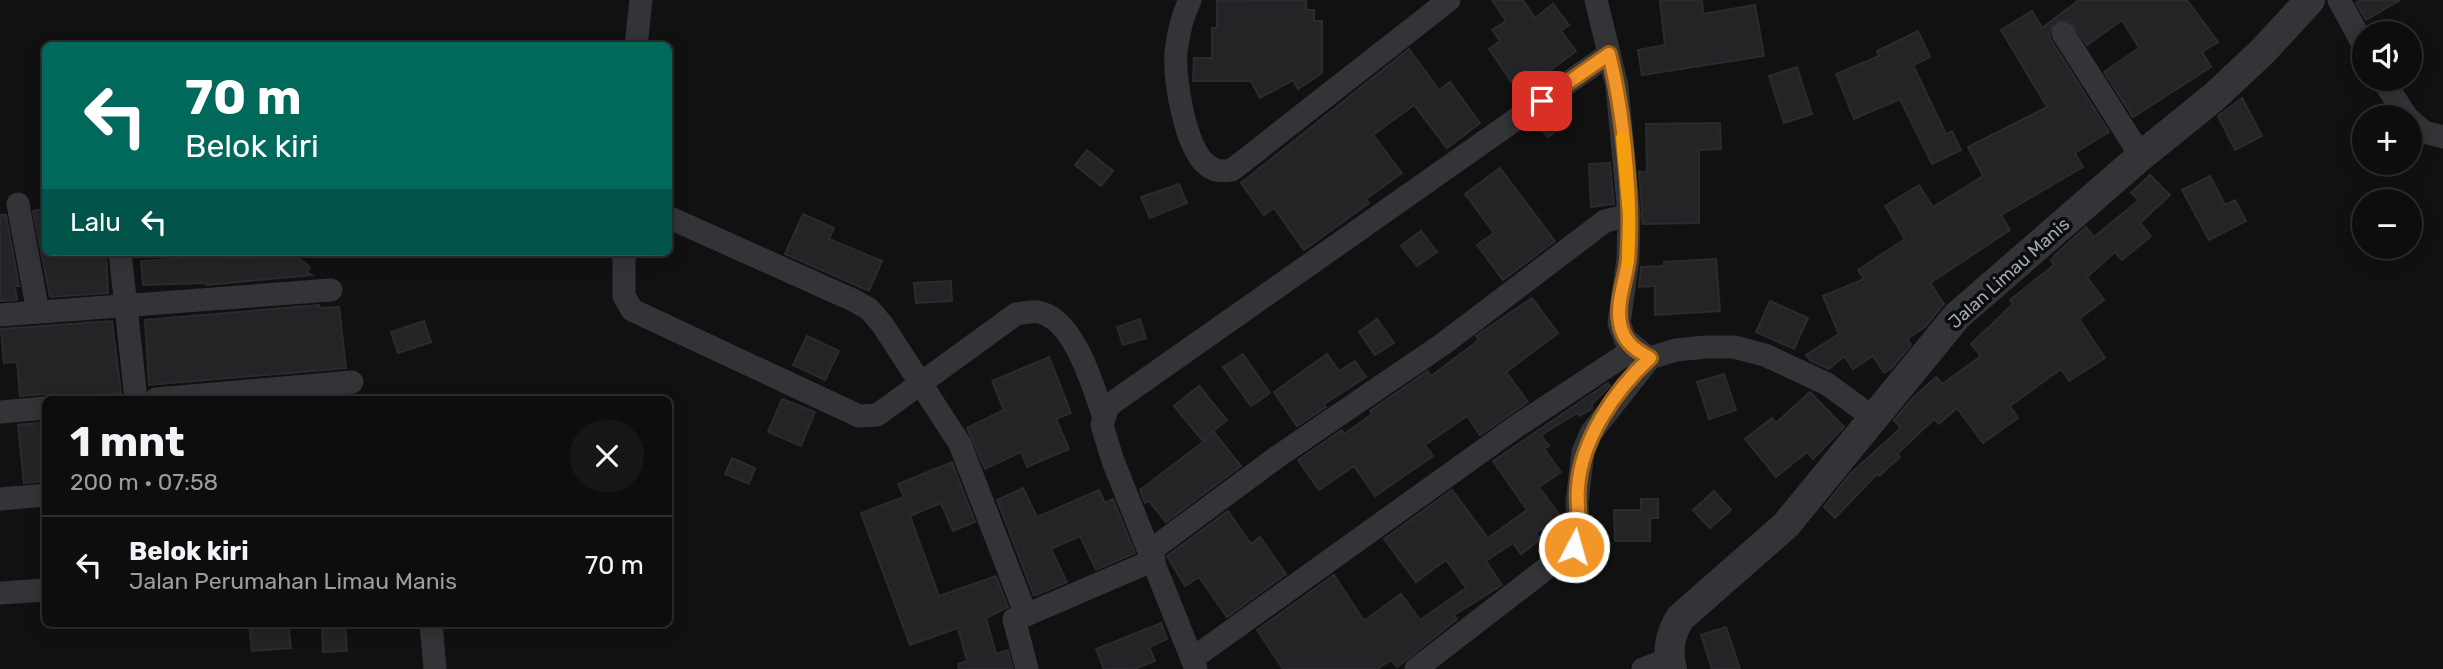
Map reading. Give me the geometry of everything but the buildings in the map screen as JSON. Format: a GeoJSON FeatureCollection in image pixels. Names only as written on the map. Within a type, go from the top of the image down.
{"type":"FeatureCollection","features":[{"type":"Feature","properties":{"kind":"street"},"geometry":{"type":"LineString","coordinates":[[636,42],[641,0]]}},
{"type":"Feature","properties":{"kind":"street"},"geometry":{"type":"LineString","coordinates":[[1190,0],[1176,52],[1180,102],[1200,158],[1208,167],[1220,172],[1232,170],[1449,0]]}},
{"type":"Feature","properties":{"kind":"street"},"geometry":{"type":"LineString","coordinates":[[1596,0],[1617,86],[1629,215],[1628,260],[1619,323],[1625,339],[1642,354]]}},
{"type":"Feature","properties":{"kind":"street","name":"Jalan Limau Manis"},"geometry":{"type":"LineString","coordinates":[[1662,666],[1671,634],[1680,618],[1786,525],[1957,316],[2141,156],[2214,97],[2310,0]]}},
{"type":"Feature","properties":{"kind":"street"},"geometry":{"type":"LineString","coordinates":[[2339,0],[2352,24]]}},
{"type":"Feature","properties":{"kind":"street"},"geometry":{"type":"LineString","coordinates":[[2063,33],[2141,156]]}},
{"type":"Feature","properties":{"kind":"street"},"geometry":{"type":"LineString","coordinates":[[1609,54],[1108,406],[1102,425],[1113,461],[1194,664],[1517,426],[1642,354],[1734,346],[1765,355],[1827,384],[1875,419]]}},
{"type":"Feature","properties":{"kind":"street"},"geometry":{"type":"LineString","coordinates":[[2422,130],[2443,137]]}},
{"type":"Feature","properties":{"kind":"street"},"geometry":{"type":"LineString","coordinates":[[18,204],[38,312]]}},
{"type":"Feature","properties":{"kind":"street"},"geometry":{"type":"LineString","coordinates":[[1027,669],[1014,619],[1152,556],[1278,457],[1443,344],[1605,220],[1629,215]]}},
{"type":"Feature","properties":{"kind":"street"},"geometry":{"type":"LineString","coordinates":[[672,219],[869,309],[921,382],[960,444],[1026,615]]}},
{"type":"Feature","properties":{"kind":"street"},"geometry":{"type":"LineString","coordinates":[[120,256],[136,396]]}},
{"type":"Feature","properties":{"kind":"street"},"geometry":{"type":"LineString","coordinates":[[624,256],[624,296],[632,310],[859,416],[877,415],[1016,314],[1038,312],[1056,320],[1072,341],[1088,370],[1103,415]]}},
{"type":"Feature","properties":{"kind":"street"},"geometry":{"type":"LineString","coordinates":[[0,316],[331,290]]}},
{"type":"Feature","properties":{"kind":"street"},"geometry":{"type":"LineString","coordinates":[[1416,669],[1574,547],[1579,536],[1577,502],[1583,452],[1591,433],[1642,354]]}},
{"type":"Feature","properties":{"kind":"street"},"geometry":{"type":"LineString","coordinates":[[191,396],[352,382]]}},
{"type":"Feature","properties":{"kind":"street"},"geometry":{"type":"LineString","coordinates":[[0,412],[42,408]]}},
{"type":"Feature","properties":{"kind":"street"},"geometry":{"type":"LineString","coordinates":[[0,499],[42,495]]}},
{"type":"Feature","properties":{"kind":"street"},"geometry":{"type":"LineString","coordinates":[[0,593],[42,590]]}},
{"type":"Feature","properties":{"kind":"street"},"geometry":{"type":"LineString","coordinates":[[431,627],[435,669]]}},
{"type":"Feature","properties":{"kind":"slow traffic"},"geometry":{"type":"LineString","coordinates":[[1622,138],[1629,215],[1628,261]]}},
{"type":"Feature","properties":{"kind":"route"},"geometry":{"type":"LineString","coordinates":[[1542,101],[1609,54],[1617,86],[1629,215],[1628,260],[1619,307],[1619,323],[1625,339],[1634,349],[1650,358],[1640,367],[1591,433],[1583,452],[1578,476],[1579,536],[1574,547]]}}]}
